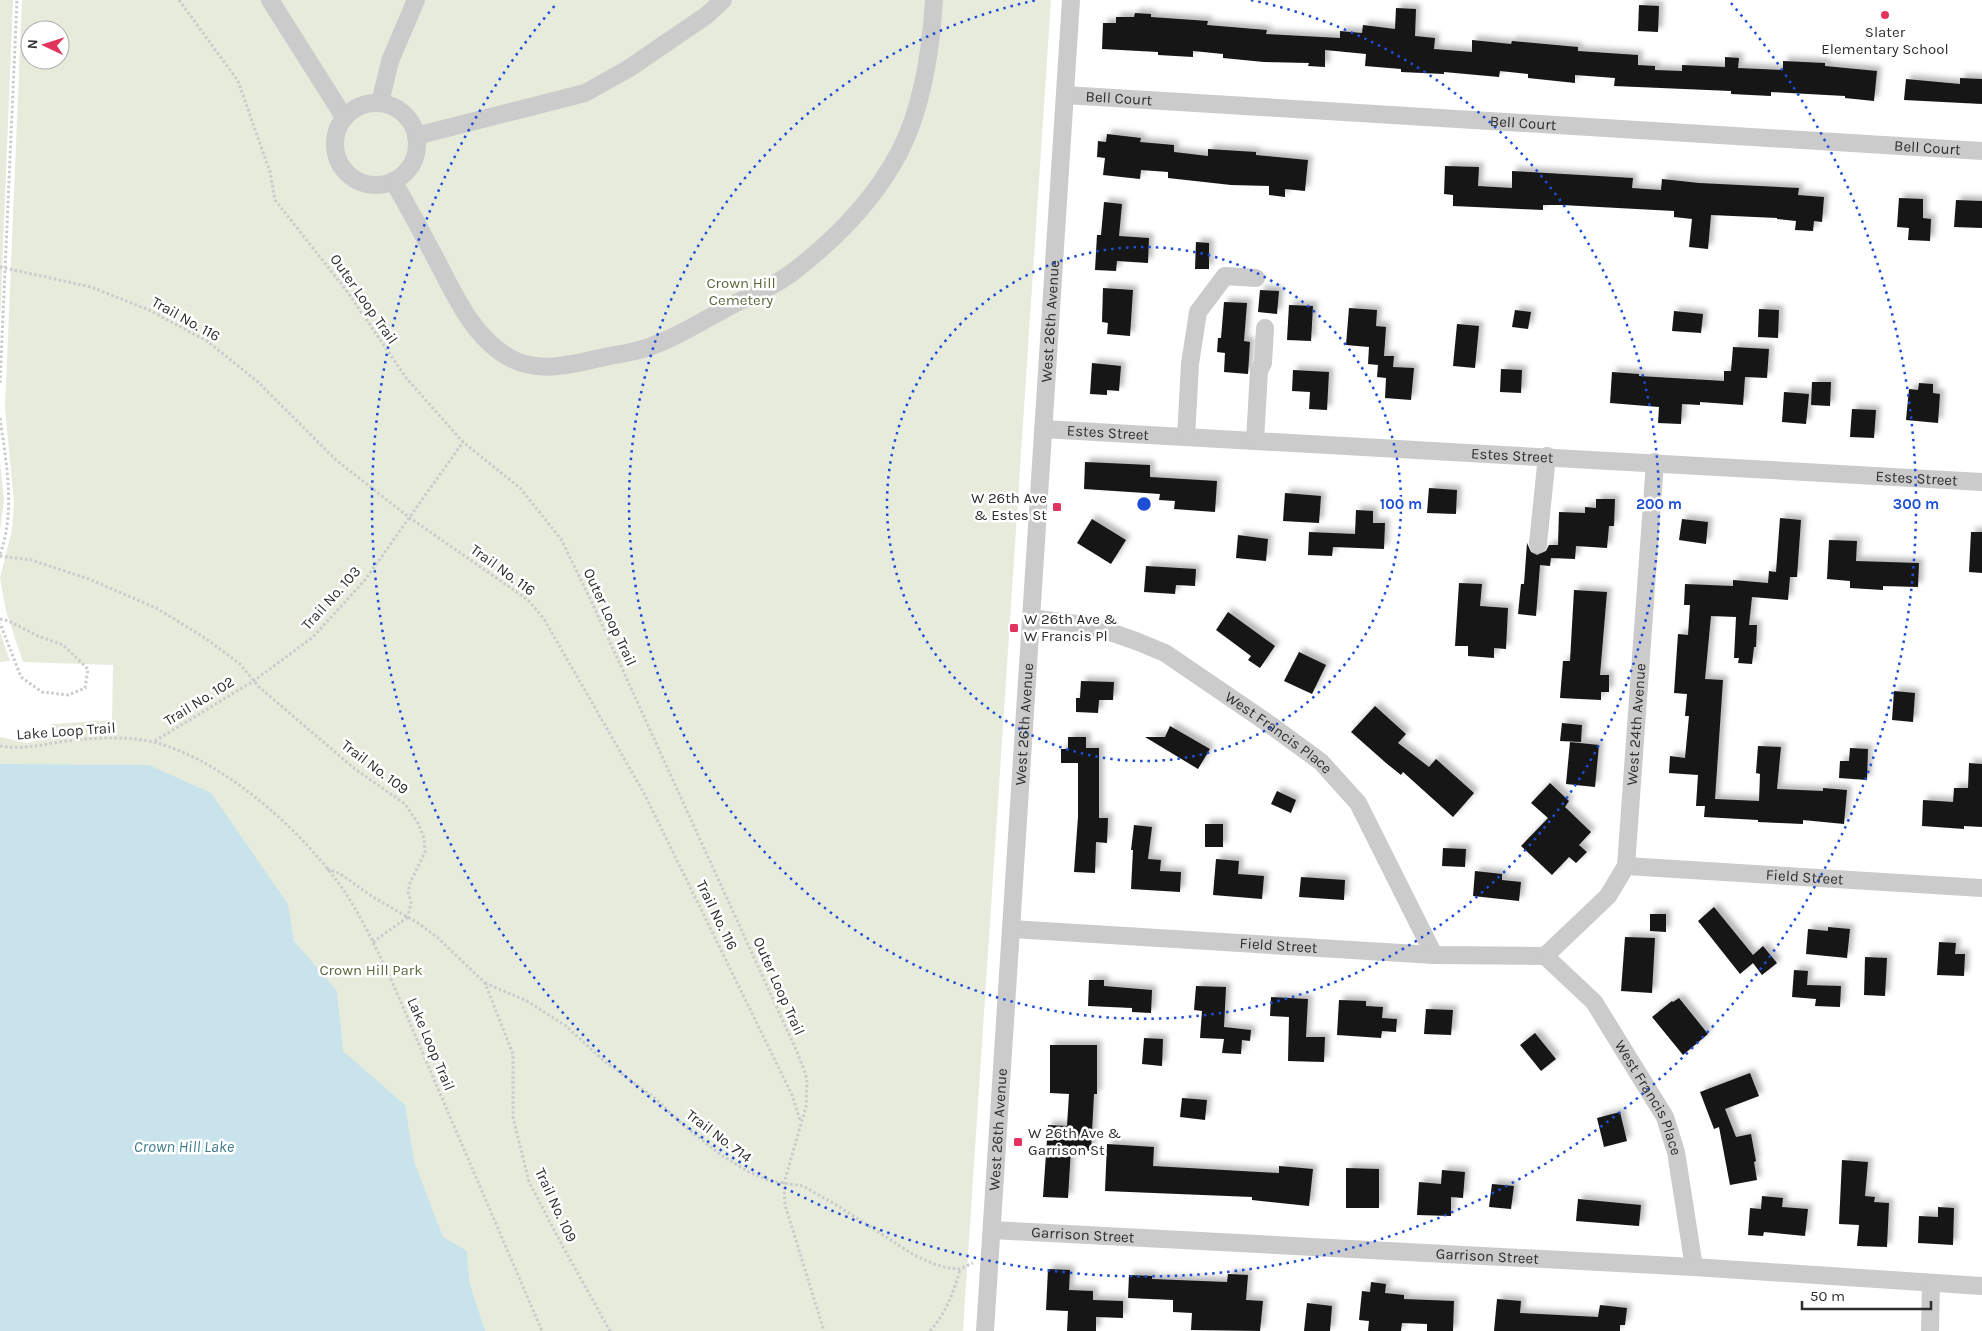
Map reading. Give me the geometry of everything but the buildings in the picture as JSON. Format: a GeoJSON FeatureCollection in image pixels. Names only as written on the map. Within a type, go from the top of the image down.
{"type":"FeatureCollection","features":[{"type":"Feature","properties":{"kind":"street"},"geometry":{"type":"LineString","coordinates":[[270,0],[344,117]]}},
{"type":"Feature","properties":{"kind":"street"},"geometry":{"type":"LineString","coordinates":[[380,103],[390,61],[416,0]]}},
{"type":"Feature","properties":{"kind":"street"},"geometry":{"type":"LineString","coordinates":[[416,136],[585,93],[628,69],[707,16],[724,0]]}},
{"type":"Feature","properties":{"kind":"street"},"geometry":{"type":"LineString","coordinates":[[393,181],[460,305],[477,331],[494,347],[511,359],[532,366],[552,368],[646,348],[684,331],[796,270],[824,247],[851,220],[882,180],[900,151],[909,128],[923,82],[932,33],[934,0]]}},
{"type":"Feature","properties":{"kind":"street","name":"West 26th Avenue"},"geometry":{"type":"LineString","coordinates":[[985,1331],[1071,0]]}},
{"type":"Feature","properties":{"kind":"street","name":"Bell Court"},"geometry":{"type":"LineString","coordinates":[[1065,95],[1982,151]]}},
{"type":"Feature","properties":{"kind":"street"},"geometry":{"type":"LineString","coordinates":[[380,103],[393,106],[404,113],[416,136],[416,149],[412,162],[404,173],[393,181],[380,185],[366,184],[353,179],[343,169],[336,156],[334,143],[337,129],[344,117],[361,106],[380,103]]}},
{"type":"Feature","properties":{"kind":"street"},"geometry":{"type":"LineString","coordinates":[[1186,437],[1190,364],[1198,312],[1225,276],[1256,278]]}},
{"type":"Feature","properties":{"kind":"street"},"geometry":{"type":"LineString","coordinates":[[1255,441],[1259,371],[1263,363],[1265,328]]}},
{"type":"Feature","properties":{"kind":"street","name":"Estes Street"},"geometry":{"type":"LineString","coordinates":[[1043,429],[1655,462],[1982,482]]}},
{"type":"Feature","properties":{"kind":"street"},"geometry":{"type":"LineString","coordinates":[[1538,544],[1547,456]]}},
{"type":"Feature","properties":{"kind":"street","name":"West 24th Avenue"},"geometry":{"type":"LineString","coordinates":[[1545,956],[1608,896],[1626,866],[1655,462]]}},
{"type":"Feature","properties":{"kind":"street","name":"West Francis Place"},"geometry":{"type":"LineString","coordinates":[[1031,618],[1077,624],[1110,632],[1165,653],[1321,762],[1358,802],[1434,955]]}},
{"type":"Feature","properties":{"kind":"street","name":"Field Street"},"geometry":{"type":"LineString","coordinates":[[1626,866],[1982,888]]}},
{"type":"Feature","properties":{"kind":"street","name":"Field Street"},"geometry":{"type":"LineString","coordinates":[[1011,929],[1434,955],[1545,956]]}},
{"type":"Feature","properties":{"kind":"street","name":"West Francis Place"},"geometry":{"type":"LineString","coordinates":[[1545,956],[1594,1002],[1665,1116],[1676,1152],[1694,1267]]}},
{"type":"Feature","properties":{"kind":"street","name":"Garrison Street"},"geometry":{"type":"LineString","coordinates":[[992,1230],[1694,1267],[1982,1286]]}},
{"type":"Feature","properties":{"kind":"street"},"geometry":{"type":"LineString","coordinates":[[1930,1331],[1931,1283]]}},
{"type":"Feature","properties":{"kind":"path"},"geometry":{"type":"LineString","coordinates":[[0,383],[17,0]]}},
{"type":"Feature","properties":{"kind":"path","name":"Outer Loop Trail"},"geometry":{"type":"LineString","coordinates":[[179,0],[238,81],[270,172],[275,200],[346,290],[407,379],[463,442],[520,488],[565,547],[638,702],[798,1054],[807,1079],[806,1107],[800,1121],[784,1183],[785,1205],[824,1331]]}},
{"type":"Feature","properties":{"kind":"path","name":"Trail No. 116"},"geometry":{"type":"LineString","coordinates":[[0,267],[91,287],[149,310],[206,341],[258,382],[336,460],[410,518],[528,600],[544,619],[645,795],[792,1095],[800,1121]]}},
{"type":"Feature","properties":{"kind":"path"},"geometry":{"type":"LineString","coordinates":[[0,418],[9,505],[5,540],[0,555]]}},
{"type":"Feature","properties":{"kind":"path","name":"Trail No. 103"},"geometry":{"type":"LineString","coordinates":[[255,680],[313,637],[365,580],[463,442]]}},
{"type":"Feature","properties":{"kind":"path","name":"Trail No. 109"},"geometry":{"type":"LineString","coordinates":[[0,555],[31,560],[81,576],[156,608],[224,651],[240,664],[259,687],[355,769],[405,804],[418,823],[424,838],[426,852],[410,883],[408,892],[411,903],[408,917],[438,938],[485,983],[513,1054],[513,1117],[529,1182],[610,1331]]}},
{"type":"Feature","properties":{"kind":"path"},"geometry":{"type":"LineString","coordinates":[[0,618],[38,636],[63,645],[88,669],[85,688],[68,695],[42,692],[21,678],[0,623]]}},
{"type":"Feature","properties":{"kind":"path","name":"Trail No. 102"},"geometry":{"type":"LineString","coordinates":[[155,741],[255,680]]}},
{"type":"Feature","properties":{"kind":"path","name":"Lake Loop Trail"},"geometry":{"type":"LineString","coordinates":[[0,746],[35,747],[67,741],[108,738],[155,741],[193,756],[227,776],[298,833],[347,896],[373,942],[394,985],[542,1331]]}},
{"type":"Feature","properties":{"kind":"path"},"geometry":{"type":"LineString","coordinates":[[325,868],[339,874],[373,897],[408,917],[373,942]]}},
{"type":"Feature","properties":{"kind":"path","name":"Trail No. 714"},"geometry":{"type":"LineString","coordinates":[[485,983],[527,1001],[566,1026],[603,1060],[656,1099],[683,1126],[721,1155],[748,1172],[770,1181],[802,1186],[838,1206],[914,1256],[948,1268],[960,1269],[953,1295],[930,1331]]}},
{"type":"Feature","properties":{"kind":"green space"},"geometry":{"type":"Polygon","coordinates":[[[0,0],[13,0],[0,322],[0,0]]]}},
{"type":"Feature","properties":{"kind":"green space"},"geometry":{"type":"Polygon","coordinates":[[[22,0],[1051,0],[963,1331],[0,1331],[0,737],[28,743],[52,736],[51,724],[112,720],[113,665],[23,662],[6,611],[0,578],[12,530],[14,503],[5,408],[20,48],[20,70],[70,70],[70,20],[21,20],[22,0]]]}},
{"type":"Feature","properties":{"kind":"green space"},"geometry":{"type":"Polygon","coordinates":[[[0,462],[4,500],[0,531],[0,462]]]}},
{"type":"Feature","properties":{"kind":"green space"},"geometry":{"type":"Polygon","coordinates":[[[0,632],[10,661],[0,662],[0,632]]]}},
{"type":"Feature","properties":{"kind":"water","name":"Crown Hill Lake"},"geometry":{"type":"Polygon","coordinates":[[[0,764],[149,765],[211,793],[288,904],[294,941],[337,991],[343,1051],[405,1105],[414,1161],[443,1237],[467,1251],[469,1281],[485,1331],[0,1331],[0,764]]]}},
{"type":"Feature","properties":{"kind":"place","name":"Slater Elementary School"},"geometry":{"type":"Point","coordinates":[1885,15]}},
{"type":"Feature","properties":{"kind":"place","name":"W 26th Ave & Estes St"},"geometry":{"type":"Point","coordinates":[1057,507]}},
{"type":"Feature","properties":{"kind":"place","name":"W 26th Ave & W Francis Pl"},"geometry":{"type":"Point","coordinates":[1014,628]}},
{"type":"Feature","properties":{"kind":"place","name":"W 26th Ave & Garrison St"},"geometry":{"type":"Point","coordinates":[1018,1142]}},
{"type":"Feature","properties":{"kind":"park label","name":"Crown Hill Cemetery"},"geometry":{"type":"Point","coordinates":[741,292]}},
{"type":"Feature","properties":{"kind":"park label","name":"Crown Hill Park"},"geometry":{"type":"Point","coordinates":[371,970]}}]}
